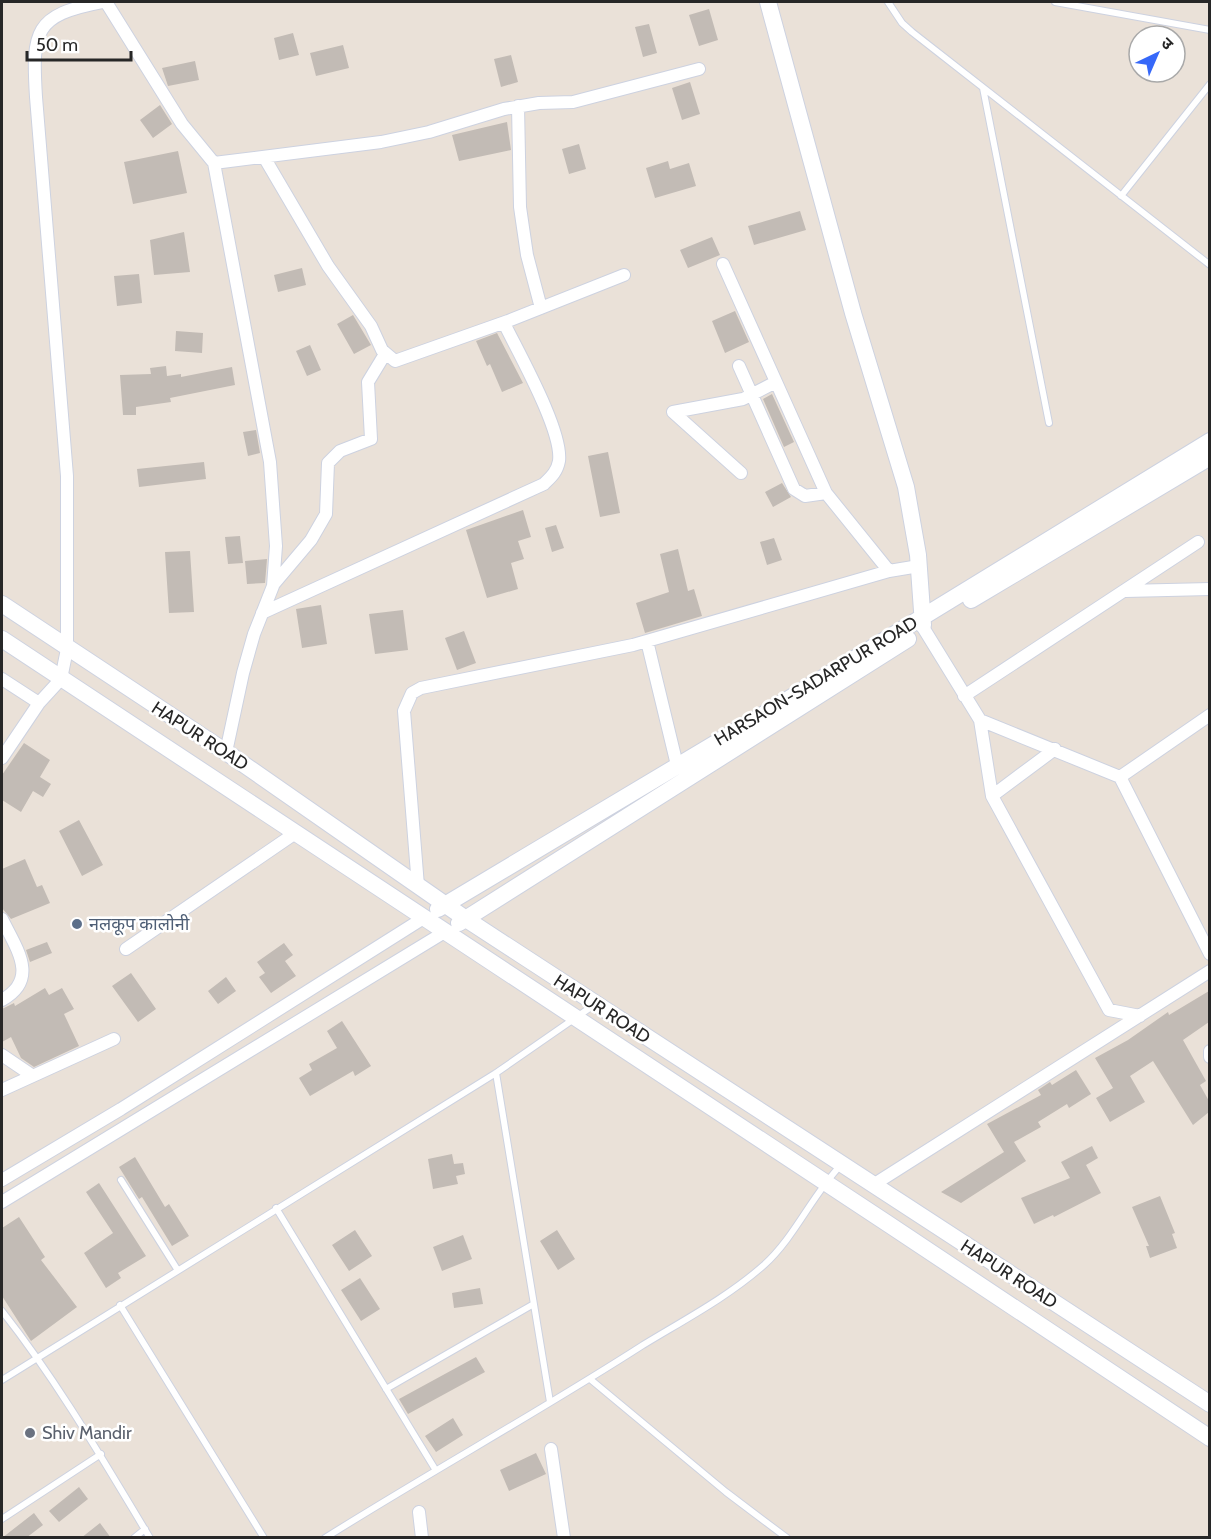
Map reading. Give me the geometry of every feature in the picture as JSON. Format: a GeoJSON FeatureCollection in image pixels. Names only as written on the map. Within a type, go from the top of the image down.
{"type":"FeatureCollection","features":[{"type":"Feature","properties":{"kind":"main road"},"geometry":{"type":"LineString","coordinates":[[768,2],[853,313],[906,487],[919,566],[922,623]]}},
{"type":"Feature","properties":{"kind":"main road","name":"HARSAON-SADARPUR ROAD"},"geometry":{"type":"LineString","coordinates":[[443,933],[922,623],[1209,441]]}},
{"type":"Feature","properties":{"kind":"main road","name":"HARSAON-SADARPUR ROAD"},"geometry":{"type":"LineString","coordinates":[[422,919],[677,765],[1209,457]]}},
{"type":"Feature","properties":{"kind":"main road","name":"HAPUR ROAD"},"geometry":{"type":"LineString","coordinates":[[2,604],[226,752],[466,919],[1209,1404]]}},
{"type":"Feature","properties":{"kind":"main road","name":"HAPUR ROAD"},"geometry":{"type":"LineString","coordinates":[[2,639],[1209,1438]]}},
{"type":"Feature","properties":{"kind":"street"},"geometry":{"type":"LineString","coordinates":[[2,758],[39,703],[61,679],[67,649],[66,476],[34,46],[41,29],[55,16],[70,8],[104,2],[182,124],[214,163],[270,462],[276,546],[273,586]]}},
{"type":"Feature","properties":{"kind":"street"},"geometry":{"type":"LineString","coordinates":[[214,163],[411,136],[518,106],[573,102],[699,69]]}},
{"type":"Feature","properties":{"kind":"street"},"geometry":{"type":"LineString","coordinates":[[518,106],[520,207],[527,255],[541,308]]}},
{"type":"Feature","properties":{"kind":"street"},"geometry":{"type":"LineString","coordinates":[[264,157],[308,235],[371,326],[386,354],[395,361],[504,322],[624,275]]}},
{"type":"Feature","properties":{"kind":"street"},"geometry":{"type":"LineString","coordinates":[[723,264],[826,493],[889,571]]}},
{"type":"Feature","properties":{"kind":"street"},"geometry":{"type":"LineString","coordinates":[[262,613],[544,484],[554,475],[558,464],[556,441],[546,412],[504,322]]}},
{"type":"Feature","properties":{"kind":"street"},"geometry":{"type":"LineString","coordinates":[[226,752],[243,673],[262,613],[273,586],[311,540],[326,514],[328,463],[340,451],[371,439],[368,382],[386,354]]}},
{"type":"Feature","properties":{"kind":"street"},"geometry":{"type":"LineString","coordinates":[[740,366],[794,489],[806,496],[826,493]]}},
{"type":"Feature","properties":{"kind":"street"},"geometry":{"type":"LineString","coordinates":[[741,472],[673,412],[743,399],[776,382]]}},
{"type":"Feature","properties":{"kind":"street"},"geometry":{"type":"LineString","coordinates":[[964,696],[1198,542]]}},
{"type":"Feature","properties":{"kind":"street"},"geometry":{"type":"LineString","coordinates":[[418,886],[404,711],[412,693],[421,688],[647,641],[889,571],[919,566]]}},
{"type":"Feature","properties":{"kind":"street"},"geometry":{"type":"LineString","coordinates":[[1124,591],[1209,589]]}},
{"type":"Feature","properties":{"kind":"street"},"geometry":{"type":"LineString","coordinates":[[922,623],[980,720],[992,796],[1110,1010],[1140,1016]]}},
{"type":"Feature","properties":{"kind":"street"},"geometry":{"type":"LineString","coordinates":[[647,641],[677,765]]}},
{"type":"Feature","properties":{"kind":"street"},"geometry":{"type":"LineString","coordinates":[[2,679],[39,703]]}},
{"type":"Feature","properties":{"kind":"street"},"geometry":{"type":"LineString","coordinates":[[1120,777],[1209,715]]}},
{"type":"Feature","properties":{"kind":"street"},"geometry":{"type":"LineString","coordinates":[[980,720],[1120,777],[1209,954]]}},
{"type":"Feature","properties":{"kind":"street"},"geometry":{"type":"LineString","coordinates":[[992,796],[1055,749]]}},
{"type":"Feature","properties":{"kind":"street"},"geometry":{"type":"LineString","coordinates":[[126,949],[294,834]]}},
{"type":"Feature","properties":{"kind":"street"},"geometry":{"type":"LineString","coordinates":[[2,919],[20,956],[23,973],[20,985],[2,1000]]}},
{"type":"Feature","properties":{"kind":"street"},"geometry":{"type":"LineString","coordinates":[[2,1180],[121,1109],[422,919]]}},
{"type":"Feature","properties":{"kind":"street"},"geometry":{"type":"LineString","coordinates":[[2,1202],[443,933]]}},
{"type":"Feature","properties":{"kind":"street"},"geometry":{"type":"LineString","coordinates":[[873,1185],[1209,972]]}},
{"type":"Feature","properties":{"kind":"street"},"geometry":{"type":"LineString","coordinates":[[2,1090],[30,1074],[114,1039]]}},
{"type":"Feature","properties":{"kind":"street"},"geometry":{"type":"LineString","coordinates":[[1209,1051],[1209,1057]]}},
{"type":"Feature","properties":{"kind":"street"},"geometry":{"type":"LineString","coordinates":[[2,1055],[30,1074]]}},
{"type":"Feature","properties":{"kind":"street"},"geometry":{"type":"LineString","coordinates":[[551,1449],[564,1538]]}},
{"type":"Feature","properties":{"kind":"street"},"geometry":{"type":"LineString","coordinates":[[419,1512],[423,1538]]}},
{"type":"Feature","properties":{"kind":"lane"},"geometry":{"type":"LineString","coordinates":[[888,2],[902,23],[1209,265]]}},
{"type":"Feature","properties":{"kind":"lane"},"geometry":{"type":"LineString","coordinates":[[1055,2],[1209,30]]}},
{"type":"Feature","properties":{"kind":"lane"},"geometry":{"type":"LineString","coordinates":[[1121,196],[1209,84]]}},
{"type":"Feature","properties":{"kind":"lane"},"geometry":{"type":"LineString","coordinates":[[983,87],[1049,423]]}},
{"type":"Feature","properties":{"kind":"lane"},"geometry":{"type":"LineString","coordinates":[[2,1380],[495,1072],[595,1004]]}},
{"type":"Feature","properties":{"kind":"lane"},"geometry":{"type":"LineString","coordinates":[[495,1072],[532,1305],[550,1402]]}},
{"type":"Feature","properties":{"kind":"lane"},"geometry":{"type":"LineString","coordinates":[[325,1538],[435,1469],[590,1379],[752,1275],[782,1245],[825,1182],[841,1165]]}},
{"type":"Feature","properties":{"kind":"lane"},"geometry":{"type":"LineString","coordinates":[[121,1180],[177,1269]]}},
{"type":"Feature","properties":{"kind":"lane"},"geometry":{"type":"LineString","coordinates":[[276,1208],[435,1469]]}},
{"type":"Feature","properties":{"kind":"lane"},"geometry":{"type":"LineString","coordinates":[[120,1305],[264,1538]]}},
{"type":"Feature","properties":{"kind":"lane"},"geometry":{"type":"LineString","coordinates":[[386,1389],[532,1305]]}},
{"type":"Feature","properties":{"kind":"lane"},"geometry":{"type":"LineString","coordinates":[[2,1311],[38,1357],[150,1538]]}},
{"type":"Feature","properties":{"kind":"lane"},"geometry":{"type":"LineString","coordinates":[[590,1379],[726,1492],[787,1538]]}},
{"type":"Feature","properties":{"kind":"lane"},"geometry":{"type":"LineString","coordinates":[[2,1519],[100,1454]]}},
{"type":"Feature","properties":{"kind":"lane"},"geometry":{"type":"LineString","coordinates":[[134,1538],[145,1529]]}},
{"type":"Feature","properties":{"kind":"building"},"geometry":{"type":"Polygon","coordinates":[[[709,9],[718,40],[699,46],[689,15],[709,9]]]}},
{"type":"Feature","properties":{"kind":"building"},"geometry":{"type":"Polygon","coordinates":[[[649,24],[657,53],[643,57],[635,27],[649,24]]]}},
{"type":"Feature","properties":{"kind":"building"},"geometry":{"type":"Polygon","coordinates":[[[293,33],[299,55],[279,60],[274,38],[293,33]]]}},
{"type":"Feature","properties":{"kind":"building"},"geometry":{"type":"Polygon","coordinates":[[[343,45],[349,68],[316,76],[310,53],[343,45]]]}},
{"type":"Feature","properties":{"kind":"building"},"geometry":{"type":"Polygon","coordinates":[[[511,55],[518,82],[501,87],[494,59],[511,55]]]}},
{"type":"Feature","properties":{"kind":"building"},"geometry":{"type":"Polygon","coordinates":[[[195,61],[199,80],[168,86],[162,68],[195,61]]]}},
{"type":"Feature","properties":{"kind":"building"},"geometry":{"type":"Polygon","coordinates":[[[690,82],[700,114],[682,120],[672,88],[690,82]]]}},
{"type":"Feature","properties":{"kind":"building"},"geometry":{"type":"Polygon","coordinates":[[[160,105],[172,124],[153,138],[140,120],[160,105]]]}},
{"type":"Feature","properties":{"kind":"building"},"geometry":{"type":"Polygon","coordinates":[[[507,122],[511,150],[459,161],[452,135],[507,122]]]}},
{"type":"Feature","properties":{"kind":"building"},"geometry":{"type":"Polygon","coordinates":[[[579,144],[586,169],[569,174],[562,149],[579,144]]]}},
{"type":"Feature","properties":{"kind":"building"},"geometry":{"type":"Polygon","coordinates":[[[178,151],[187,193],[133,204],[124,162],[178,151]]]}},
{"type":"Feature","properties":{"kind":"building"},"geometry":{"type":"Polygon","coordinates":[[[668,161],[670,169],[689,163],[696,186],[655,198],[646,168],[668,161]]]}},
{"type":"Feature","properties":{"kind":"building"},"geometry":{"type":"Polygon","coordinates":[[[800,211],[806,230],[754,245],[748,226],[800,211]]]}},
{"type":"Feature","properties":{"kind":"building"},"geometry":{"type":"Polygon","coordinates":[[[184,232],[190,272],[154,275],[150,240],[184,232]]]}},
{"type":"Feature","properties":{"kind":"building"},"geometry":{"type":"Polygon","coordinates":[[[712,237],[720,255],[688,268],[680,250],[712,237]]]}},
{"type":"Feature","properties":{"kind":"building"},"geometry":{"type":"Polygon","coordinates":[[[302,268],[306,285],[278,292],[274,275],[302,268]]]}},
{"type":"Feature","properties":{"kind":"building"},"geometry":{"type":"Polygon","coordinates":[[[139,274],[142,303],[117,306],[114,276],[139,274]]]}},
{"type":"Feature","properties":{"kind":"building"},"geometry":{"type":"Polygon","coordinates":[[[735,311],[749,342],[725,353],[712,321],[735,311]]]}},
{"type":"Feature","properties":{"kind":"building"},"geometry":{"type":"Polygon","coordinates":[[[353,315],[371,345],[354,354],[337,324],[353,315]]]}},
{"type":"Feature","properties":{"kind":"building"},"geometry":{"type":"Polygon","coordinates":[[[176,331],[203,333],[202,353],[175,351],[176,331]]]}},
{"type":"Feature","properties":{"kind":"building"},"geometry":{"type":"Polygon","coordinates":[[[497,333],[523,383],[502,392],[490,364],[487,366],[476,341],[497,333]]]}},
{"type":"Feature","properties":{"kind":"building"},"geometry":{"type":"Polygon","coordinates":[[[310,345],[321,370],[307,376],[296,351],[310,345]]]}},
{"type":"Feature","properties":{"kind":"building"},"geometry":{"type":"Polygon","coordinates":[[[166,366],[167,376],[181,374],[181,377],[232,367],[235,385],[170,398],[171,402],[136,407],[136,415],[123,415],[120,375],[151,374],[150,368],[166,366]]]}},
{"type":"Feature","properties":{"kind":"building"},"geometry":{"type":"Polygon","coordinates":[[[772,394],[794,442],[784,447],[763,399],[772,394]]]}},
{"type":"Feature","properties":{"kind":"building"},"geometry":{"type":"Polygon","coordinates":[[[256,430],[260,453],[248,456],[243,432],[256,430]]]}},
{"type":"Feature","properties":{"kind":"building"},"geometry":{"type":"Polygon","coordinates":[[[608,452],[620,513],[600,517],[588,456],[608,452]]]}},
{"type":"Feature","properties":{"kind":"building"},"geometry":{"type":"Polygon","coordinates":[[[204,462],[206,479],[139,487],[137,469],[204,462]]]}},
{"type":"Feature","properties":{"kind":"building"},"geometry":{"type":"Polygon","coordinates":[[[782,483],[791,497],[773,507],[765,492],[782,483]]]}},
{"type":"Feature","properties":{"kind":"building"},"geometry":{"type":"Polygon","coordinates":[[[523,510],[531,537],[518,541],[524,559],[511,563],[518,589],[487,598],[466,530],[523,510]]]}},
{"type":"Feature","properties":{"kind":"building"},"geometry":{"type":"Polygon","coordinates":[[[556,525],[564,548],[552,552],[545,528],[556,525]]]}},
{"type":"Feature","properties":{"kind":"building"},"geometry":{"type":"Polygon","coordinates":[[[240,536],[243,563],[228,564],[225,537],[240,536]]]}},
{"type":"Feature","properties":{"kind":"building"},"geometry":{"type":"Polygon","coordinates":[[[774,538],[782,560],[767,565],[760,542],[774,538]]]}},
{"type":"Feature","properties":{"kind":"building"},"geometry":{"type":"Polygon","coordinates":[[[678,549],[688,591],[694,589],[702,616],[645,633],[636,603],[669,592],[660,554],[678,549]]]}},
{"type":"Feature","properties":{"kind":"building"},"geometry":{"type":"Polygon","coordinates":[[[190,551],[194,612],[169,613],[165,552],[190,551]]]}},
{"type":"Feature","properties":{"kind":"building"},"geometry":{"type":"Polygon","coordinates":[[[267,559],[265,583],[247,584],[245,561],[267,559]]]}},
{"type":"Feature","properties":{"kind":"building"},"geometry":{"type":"Polygon","coordinates":[[[321,605],[327,644],[302,648],[296,609],[321,605]]]}},
{"type":"Feature","properties":{"kind":"building"},"geometry":{"type":"Polygon","coordinates":[[[403,610],[408,650],[375,654],[369,614],[403,610]]]}},
{"type":"Feature","properties":{"kind":"building"},"geometry":{"type":"Polygon","coordinates":[[[464,631],[476,663],[457,670],[445,638],[464,631]]]}},
{"type":"Feature","properties":{"kind":"building"},"geometry":{"type":"Polygon","coordinates":[[[24,743],[50,760],[40,777],[51,784],[43,797],[33,791],[21,812],[2,800],[2,775],[24,743]]]}},
{"type":"Feature","properties":{"kind":"building"},"geometry":{"type":"Polygon","coordinates":[[[79,820],[103,865],[82,876],[59,831],[79,820]]]}},
{"type":"Feature","properties":{"kind":"building"},"geometry":{"type":"Polygon","coordinates":[[[25,859],[37,887],[42,885],[50,903],[11,919],[2,908],[2,869],[25,859]]]}},
{"type":"Feature","properties":{"kind":"building"},"geometry":{"type":"Polygon","coordinates":[[[47,942],[52,953],[30,962],[26,950],[47,942]]]}},
{"type":"Feature","properties":{"kind":"building"},"geometry":{"type":"Polygon","coordinates":[[[284,943],[293,955],[285,961],[296,976],[271,993],[259,977],[265,973],[257,962],[284,943]]]}},
{"type":"Feature","properties":{"kind":"building"},"geometry":{"type":"Polygon","coordinates":[[[131,973],[156,1009],[138,1022],[112,986],[131,973]]]}},
{"type":"Feature","properties":{"kind":"building"},"geometry":{"type":"Polygon","coordinates":[[[226,977],[236,991],[218,1004],[208,991],[226,977]]]}},
{"type":"Feature","properties":{"kind":"building"},"geometry":{"type":"Polygon","coordinates":[[[45,988],[49,995],[62,988],[74,1009],[64,1014],[79,1046],[34,1067],[21,1058],[11,1037],[2,1042],[2,1009],[14,1003],[15,1006],[45,988]]]}},
{"type":"Feature","properties":{"kind":"building"},"geometry":{"type":"Polygon","coordinates":[[[1209,991],[1209,1022],[1183,1040],[1206,1081],[1200,1085],[1209,1101],[1209,1112],[1193,1125],[1153,1061],[1130,1076],[1145,1102],[1110,1122],[1096,1098],[1113,1088],[1095,1058],[1128,1040],[1168,1012],[1169,1015],[1209,991]]]}},
{"type":"Feature","properties":{"kind":"building"},"geometry":{"type":"Polygon","coordinates":[[[342,1021],[371,1066],[355,1076],[353,1071],[310,1096],[299,1078],[312,1070],[309,1064],[337,1048],[327,1031],[342,1021]]]}},
{"type":"Feature","properties":{"kind":"building"},"geometry":{"type":"Polygon","coordinates":[[[1076,1070],[1091,1094],[1069,1108],[1067,1104],[1038,1122],[1041,1127],[1014,1142],[1026,1161],[961,1203],[941,1192],[1004,1152],[987,1124],[1041,1095],[1038,1090],[1050,1082],[1052,1085],[1076,1070]]]}},
{"type":"Feature","properties":{"kind":"building"},"geometry":{"type":"Polygon","coordinates":[[[1092,1146],[1098,1158],[1086,1165],[1101,1193],[1054,1217],[1053,1215],[1034,1224],[1021,1198],[1070,1178],[1061,1162],[1092,1146]]]}},
{"type":"Feature","properties":{"kind":"building"},"geometry":{"type":"Polygon","coordinates":[[[452,1154],[454,1164],[463,1163],[465,1174],[456,1176],[458,1184],[433,1189],[428,1159],[452,1154]]]}},
{"type":"Feature","properties":{"kind":"building"},"geometry":{"type":"Polygon","coordinates":[[[135,1157],[165,1207],[169,1204],[189,1236],[172,1246],[142,1197],[139,1199],[119,1167],[135,1157]]]}},
{"type":"Feature","properties":{"kind":"building"},"geometry":{"type":"Polygon","coordinates":[[[99,1183],[146,1256],[118,1273],[121,1278],[106,1288],[84,1253],[113,1233],[86,1192],[99,1183]]]}},
{"type":"Feature","properties":{"kind":"building"},"geometry":{"type":"Polygon","coordinates":[[[1160,1196],[1175,1233],[1172,1234],[1177,1248],[1150,1258],[1146,1246],[1149,1246],[1132,1207],[1160,1196]]]}},
{"type":"Feature","properties":{"kind":"building"},"geometry":{"type":"Polygon","coordinates":[[[19,1217],[45,1257],[41,1260],[77,1307],[31,1341],[2,1296],[2,1228],[19,1217]]]}},
{"type":"Feature","properties":{"kind":"building"},"geometry":{"type":"Polygon","coordinates":[[[355,1230],[372,1256],[349,1271],[332,1245],[355,1230]]]}},
{"type":"Feature","properties":{"kind":"building"},"geometry":{"type":"Polygon","coordinates":[[[557,1230],[575,1259],[558,1270],[540,1241],[557,1230]]]}},
{"type":"Feature","properties":{"kind":"building"},"geometry":{"type":"Polygon","coordinates":[[[463,1235],[472,1259],[442,1271],[433,1247],[463,1235]]]}},
{"type":"Feature","properties":{"kind":"building"},"geometry":{"type":"Polygon","coordinates":[[[360,1278],[380,1309],[361,1321],[341,1290],[360,1278]]]}},
{"type":"Feature","properties":{"kind":"building"},"geometry":{"type":"Polygon","coordinates":[[[480,1288],[483,1304],[454,1308],[452,1293],[480,1288]]]}},
{"type":"Feature","properties":{"kind":"building"},"geometry":{"type":"Polygon","coordinates":[[[476,1357],[485,1372],[408,1414],[399,1399],[476,1357]]]}},
{"type":"Feature","properties":{"kind":"building"},"geometry":{"type":"Polygon","coordinates":[[[453,1418],[463,1435],[436,1452],[425,1436],[453,1418]]]}},
{"type":"Feature","properties":{"kind":"building"},"geometry":{"type":"Polygon","coordinates":[[[536,1453],[546,1474],[509,1491],[500,1470],[536,1453]]]}},
{"type":"Feature","properties":{"kind":"building"},"geometry":{"type":"Polygon","coordinates":[[[79,1487],[88,1499],[59,1522],[49,1511],[79,1487]]]}},
{"type":"Feature","properties":{"kind":"building"},"geometry":{"type":"Polygon","coordinates":[[[34,1513],[43,1525],[26,1538],[2,1538],[34,1513]]]}},
{"type":"Feature","properties":{"kind":"building"},"geometry":{"type":"Polygon","coordinates":[[[100,1523],[111,1538],[81,1538],[100,1523]]]}},
{"type":"Feature","properties":{"kind":"place","name":"नलकूप कालोनी"},"geometry":{"type":"Point","coordinates":[77,924]}},
{"type":"Feature","properties":{"kind":"place","name":"Shiv Mandir"},"geometry":{"type":"Point","coordinates":[30,1433]}}]}
